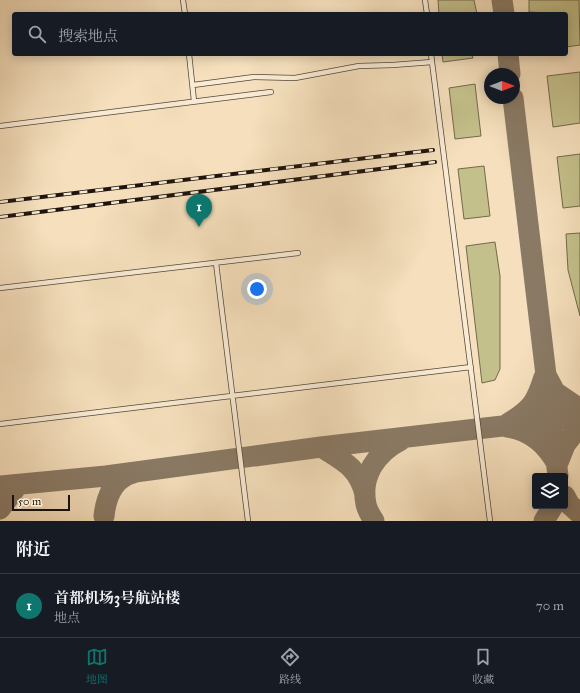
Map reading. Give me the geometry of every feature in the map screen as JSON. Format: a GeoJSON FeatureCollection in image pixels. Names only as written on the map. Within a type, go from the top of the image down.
{"type":"FeatureCollection","features":[{"type":"Feature","properties":{"kind":"lane"},"geometry":{"type":"LineString","coordinates":[[183,0],[185,12]]}},
{"type":"Feature","properties":{"kind":"lane"},"geometry":{"type":"LineString","coordinates":[[425,0],[426,12]]}},
{"type":"Feature","properties":{"kind":"lane"},"geometry":{"type":"LineString","coordinates":[[189,56],[194,101]]}},
{"type":"Feature","properties":{"kind":"lane"},"geometry":{"type":"LineString","coordinates":[[431,56],[457,269],[472,367],[490,521]]}},
{"type":"Feature","properties":{"kind":"lane"},"geometry":{"type":"LineString","coordinates":[[193,85],[254,77],[295,78],[359,66],[432,62]]}},
{"type":"Feature","properties":{"kind":"lane"},"geometry":{"type":"LineString","coordinates":[[0,126],[271,92]]}},
{"type":"Feature","properties":{"kind":"lane"},"geometry":{"type":"LineString","coordinates":[[0,288],[298,253]]}},
{"type":"Feature","properties":{"kind":"lane"},"geometry":{"type":"LineString","coordinates":[[216,263],[248,521]]}},
{"type":"Feature","properties":{"kind":"lane"},"geometry":{"type":"LineString","coordinates":[[0,424],[472,367]]}},
{"type":"Feature","properties":{"kind":"shaded area"},"geometry":{"type":"Polygon","coordinates":[[[438,0],[474,0],[477,12],[439,12],[438,0]]]}},
{"type":"Feature","properties":{"kind":"shaded area"},"geometry":{"type":"Polygon","coordinates":[[[529,0],[579,0],[580,45],[568,47],[568,12],[529,12],[529,0]]]}},
{"type":"Feature","properties":{"kind":"shaded area"},"geometry":{"type":"Polygon","coordinates":[[[442,56],[472,56],[473,58],[443,62],[442,56]]]}},
{"type":"Feature","properties":{"kind":"shaded area"},"geometry":{"type":"Polygon","coordinates":[[[580,72],[580,123],[553,127],[547,76],[580,72]]]}},
{"type":"Feature","properties":{"kind":"shaded area"},"geometry":{"type":"Polygon","coordinates":[[[475,84],[481,136],[455,139],[449,88],[475,84]]]}},
{"type":"Feature","properties":{"kind":"shaded area"},"geometry":{"type":"Polygon","coordinates":[[[580,154],[580,206],[563,208],[557,157],[580,154]]]}},
{"type":"Feature","properties":{"kind":"shaded area"},"geometry":{"type":"Polygon","coordinates":[[[484,166],[490,216],[464,219],[458,169],[484,166]]]}},
{"type":"Feature","properties":{"kind":"shaded area"},"geometry":{"type":"Polygon","coordinates":[[[580,233],[580,316],[568,270],[566,234],[580,233]]]}},
{"type":"Feature","properties":{"kind":"shaded area"},"geometry":{"type":"Polygon","coordinates":[[[495,242],[500,276],[500,369],[495,380],[482,383],[466,246],[495,242]]]}},
{"type":"Feature","properties":{"kind":"taxiway"},"geometry":{"type":"LineString","coordinates":[[502,0],[504,12]]}},
{"type":"Feature","properties":{"kind":"taxiway"},"geometry":{"type":"LineString","coordinates":[[508,56],[509,68]]}},
{"type":"Feature","properties":{"kind":"taxiway"},"geometry":{"type":"LineString","coordinates":[[514,104],[558,473]]}},
{"type":"Feature","properties":{"kind":"taxiway"},"geometry":{"type":"LineString","coordinates":[[507,424],[532,405],[544,377]]}},
{"type":"Feature","properties":{"kind":"taxiway"},"geometry":{"type":"LineString","coordinates":[[547,377],[555,392],[580,409]]}},
{"type":"Feature","properties":{"kind":"taxiway"},"geometry":{"type":"LineString","coordinates":[[0,486],[106,476],[321,447],[580,417]]}},
{"type":"Feature","properties":{"kind":"taxiway"},"geometry":{"type":"LineString","coordinates":[[557,465],[565,445],[580,425]]}},
{"type":"Feature","properties":{"kind":"taxiway"},"geometry":{"type":"LineString","coordinates":[[507,427],[523,431],[536,439],[548,450],[557,464]]}},
{"type":"Feature","properties":{"kind":"taxiway"},"geometry":{"type":"LineString","coordinates":[[374,521],[366,504],[365,494],[368,475],[378,458],[392,445],[401,440]]}},
{"type":"Feature","properties":{"kind":"taxiway"},"geometry":{"type":"LineString","coordinates":[[321,447],[343,461],[354,471],[365,494]]}},
{"type":"Feature","properties":{"kind":"taxiway"},"geometry":{"type":"LineString","coordinates":[[104,516],[109,496],[116,484],[120,479],[133,473]]}},
{"type":"Feature","properties":{"kind":"taxiway"},"geometry":{"type":"LineString","coordinates":[[0,509],[18,485]]}},
{"type":"Feature","properties":{"kind":"taxiway"},"geometry":{"type":"LineString","coordinates":[[568,502],[580,514]]}},
{"type":"Feature","properties":{"kind":"taxiway"},"geometry":{"type":"LineString","coordinates":[[544,521],[551,509]]}},
{"type":"Feature","properties":{"kind":"railway"},"geometry":{"type":"LineString","coordinates":[[0,202],[433,150]]}},
{"type":"Feature","properties":{"kind":"railway"},"geometry":{"type":"LineString","coordinates":[[0,217],[435,162]]}},
{"type":"Feature","properties":{"kind":"place","name":"首都机场3号航站楼"},"geometry":{"type":"Point","coordinates":[199,227]}}]}
